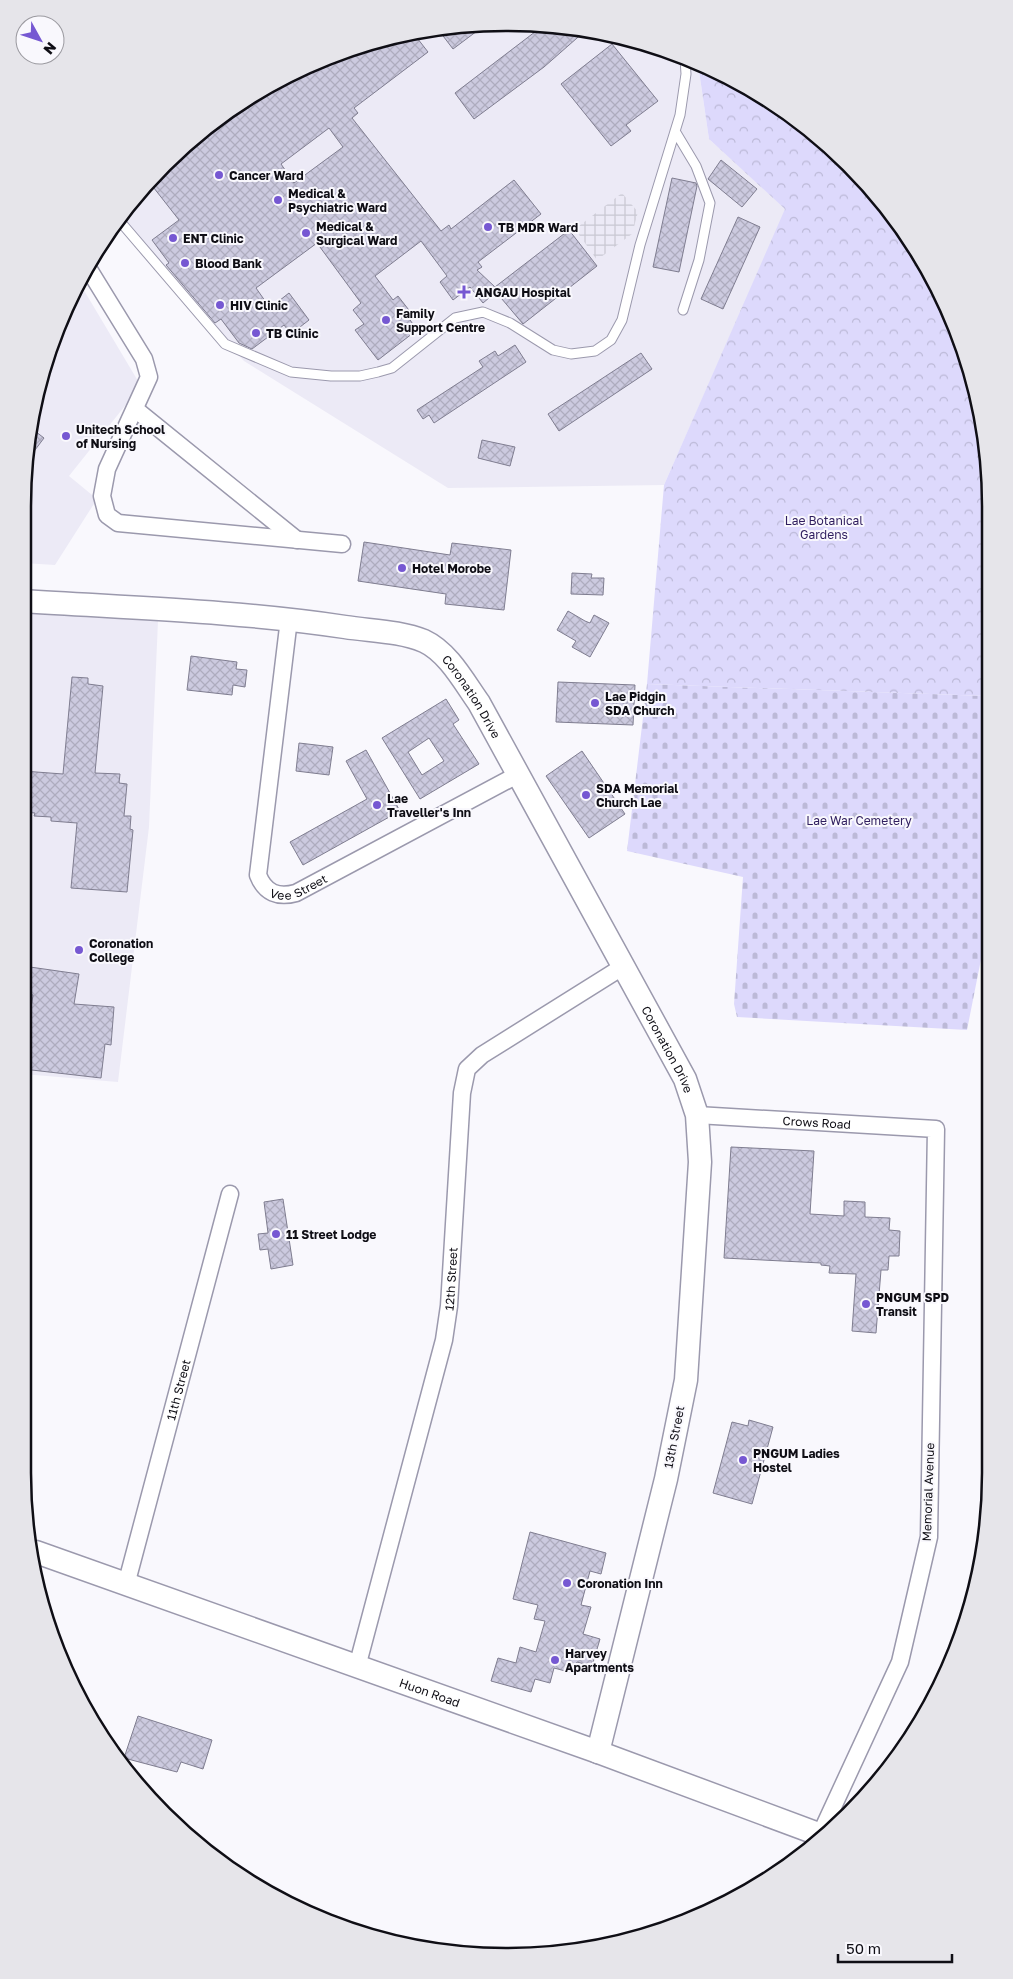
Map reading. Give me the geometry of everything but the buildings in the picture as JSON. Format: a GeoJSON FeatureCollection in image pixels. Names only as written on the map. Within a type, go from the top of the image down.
{"type":"FeatureCollection","features":[{"type":"Feature","properties":{"kind":"street"},"geometry":{"type":"LineString","coordinates":[[92,274],[144,359],[149,377],[107,469],[102,496],[107,515],[118,523],[342,544]]}},
{"type":"Feature","properties":{"kind":"street"},"geometry":{"type":"LineString","coordinates":[[135,409],[297,540]]}},
{"type":"Feature","properties":{"kind":"street","name":"Coronation Drive"},"geometry":{"type":"LineString","coordinates":[[31,602],[289,620],[404,636],[425,642],[457,671],[479,703],[685,1079],[697,1115]]}},
{"type":"Feature","properties":{"kind":"street","name":"Vee Street"},"geometry":{"type":"LineString","coordinates":[[289,620],[258,875],[264,887],[272,893],[286,896],[296,893],[519,774]]}},
{"type":"Feature","properties":{"kind":"street","name":"12th Street"},"geometry":{"type":"LineString","coordinates":[[357,1667],[444,1340],[449,1306],[462,1093],[467,1069],[482,1055],[624,966]]}},
{"type":"Feature","properties":{"kind":"street","name":"Crows Road"},"geometry":{"type":"LineString","coordinates":[[697,1115],[936,1129]]}},
{"type":"Feature","properties":{"kind":"street","name":"13th Street"},"geometry":{"type":"LineString","coordinates":[[598,1752],[666,1479],[686,1380],[700,1162],[697,1115]]}},
{"type":"Feature","properties":{"kind":"street","name":"Memorial Avenue"},"geometry":{"type":"LineString","coordinates":[[826,1825],[900,1662],[929,1537],[936,1129]]}},
{"type":"Feature","properties":{"kind":"street","name":"11th Street"},"geometry":{"type":"LineString","coordinates":[[126,1585],[230,1194]]}},
{"type":"Feature","properties":{"kind":"street","name":"Huon Road"},"geometry":{"type":"LineString","coordinates":[[38,1553],[598,1752],[816,1833]]}},
{"type":"Feature","properties":{"kind":"lane"},"geometry":{"type":"LineString","coordinates":[[123,225],[225,344],[291,372],[331,376],[360,376],[392,368],[455,318],[483,312],[510,323],[552,350],[571,354],[595,351],[612,340],[622,320],[640,245],[680,115],[685,66]]}},
{"type":"Feature","properties":{"kind":"lane"},"geometry":{"type":"LineString","coordinates":[[675,131],[696,166],[710,204],[699,260],[683,310]]}},
{"type":"Feature","properties":{"kind":"shaded area","name":"ANGAU Hospital"},"geometry":{"type":"Polygon","coordinates":[[[475,32],[538,32],[569,35],[630,47],[688,67],[699,72],[709,139],[786,209],[664,485],[448,488],[244,361],[120,229],[170,170],[217,129],[242,111],[296,80],[354,56],[383,47],[444,35],[475,32]]]}},
{"type":"Feature","properties":{"kind":"shaded area"},"geometry":{"type":"Polygon","coordinates":[[[622,193],[638,212],[632,234],[597,260],[575,229],[622,193]]]}},
{"type":"Feature","properties":{"kind":"shaded area","name":"Unitech School of Nursing"},"geometry":{"type":"Polygon","coordinates":[[[84,290],[138,381],[132,397],[69,476],[97,499],[55,565],[31,564],[32,475],[35,444],[47,383],[56,354],[84,290]]]}},
{"type":"Feature","properties":{"kind":"shaded area","name":"Coronation College"},"geometry":{"type":"Polygon","coordinates":[[[31,613],[158,621],[149,827],[118,1082],[31,1075],[31,613]]]}},
{"type":"Feature","properties":{"kind":"green space","name":"Lae Botanical Gardens"},"geometry":{"type":"Polygon","coordinates":[[[699,72],[771,111],[796,129],[843,170],[884,217],[902,242],[933,296],[957,354],[966,383],[978,444],[982,506],[982,696],[647,684],[664,485],[785,209],[709,139],[699,72]]]}},
{"type":"Feature","properties":{"kind":"green space","name":"Lae War Cemetery"},"geometry":{"type":"Polygon","coordinates":[[[647,684],[982,696],[982,954],[967,1030],[737,1017],[734,1004],[743,877],[627,851],[647,684]]]}},
{"type":"Feature","properties":{"kind":"place","name":"Cancer Ward"},"geometry":{"type":"Point","coordinates":[219,175]}},
{"type":"Feature","properties":{"kind":"place","name":"Medical & Psychiatric Ward"},"geometry":{"type":"Point","coordinates":[278,200]}},
{"type":"Feature","properties":{"kind":"place","name":"TB MDR Ward"},"geometry":{"type":"Point","coordinates":[488,227]}},
{"type":"Feature","properties":{"kind":"place","name":"Medical & Surgical Ward"},"geometry":{"type":"Point","coordinates":[306,233]}},
{"type":"Feature","properties":{"kind":"place","name":"ENT Clinic"},"geometry":{"type":"Point","coordinates":[173,238]}},
{"type":"Feature","properties":{"kind":"place","name":"Blood Bank"},"geometry":{"type":"Point","coordinates":[185,263]}},
{"type":"Feature","properties":{"kind":"place","name":"ANGAU Hospital"},"geometry":{"type":"Point","coordinates":[464,292]}},
{"type":"Feature","properties":{"kind":"place","name":"HIV Clinic"},"geometry":{"type":"Point","coordinates":[220,305]}},
{"type":"Feature","properties":{"kind":"place","name":"Family Support Centre"},"geometry":{"type":"Point","coordinates":[386,320]}},
{"type":"Feature","properties":{"kind":"place","name":"TB Clinic"},"geometry":{"type":"Point","coordinates":[256,333]}},
{"type":"Feature","properties":{"kind":"place","name":"Unitech School of Nursing"},"geometry":{"type":"Point","coordinates":[66,436]}},
{"type":"Feature","properties":{"kind":"place","name":"Hotel Morobe"},"geometry":{"type":"Point","coordinates":[402,568]}},
{"type":"Feature","properties":{"kind":"place","name":"Lae Pidgin SDA Church"},"geometry":{"type":"Point","coordinates":[595,703]}},
{"type":"Feature","properties":{"kind":"place","name":"SDA Memorial Church Lae"},"geometry":{"type":"Point","coordinates":[586,795]}},
{"type":"Feature","properties":{"kind":"place","name":"Lae Traveller's Inn"},"geometry":{"type":"Point","coordinates":[377,805]}},
{"type":"Feature","properties":{"kind":"place","name":"Coronation College"},"geometry":{"type":"Point","coordinates":[79,950]}},
{"type":"Feature","properties":{"kind":"place","name":"11 Street Lodge"},"geometry":{"type":"Point","coordinates":[276,1234]}},
{"type":"Feature","properties":{"kind":"place","name":"PNGUM SPD Transit"},"geometry":{"type":"Point","coordinates":[866,1304]}},
{"type":"Feature","properties":{"kind":"place","name":"PNGUM Ladies Hostel"},"geometry":{"type":"Point","coordinates":[743,1460]}},
{"type":"Feature","properties":{"kind":"place","name":"Coronation Inn"},"geometry":{"type":"Point","coordinates":[567,1583]}},
{"type":"Feature","properties":{"kind":"place","name":"Harvey Apartments"},"geometry":{"type":"Point","coordinates":[555,1660]}}]}
